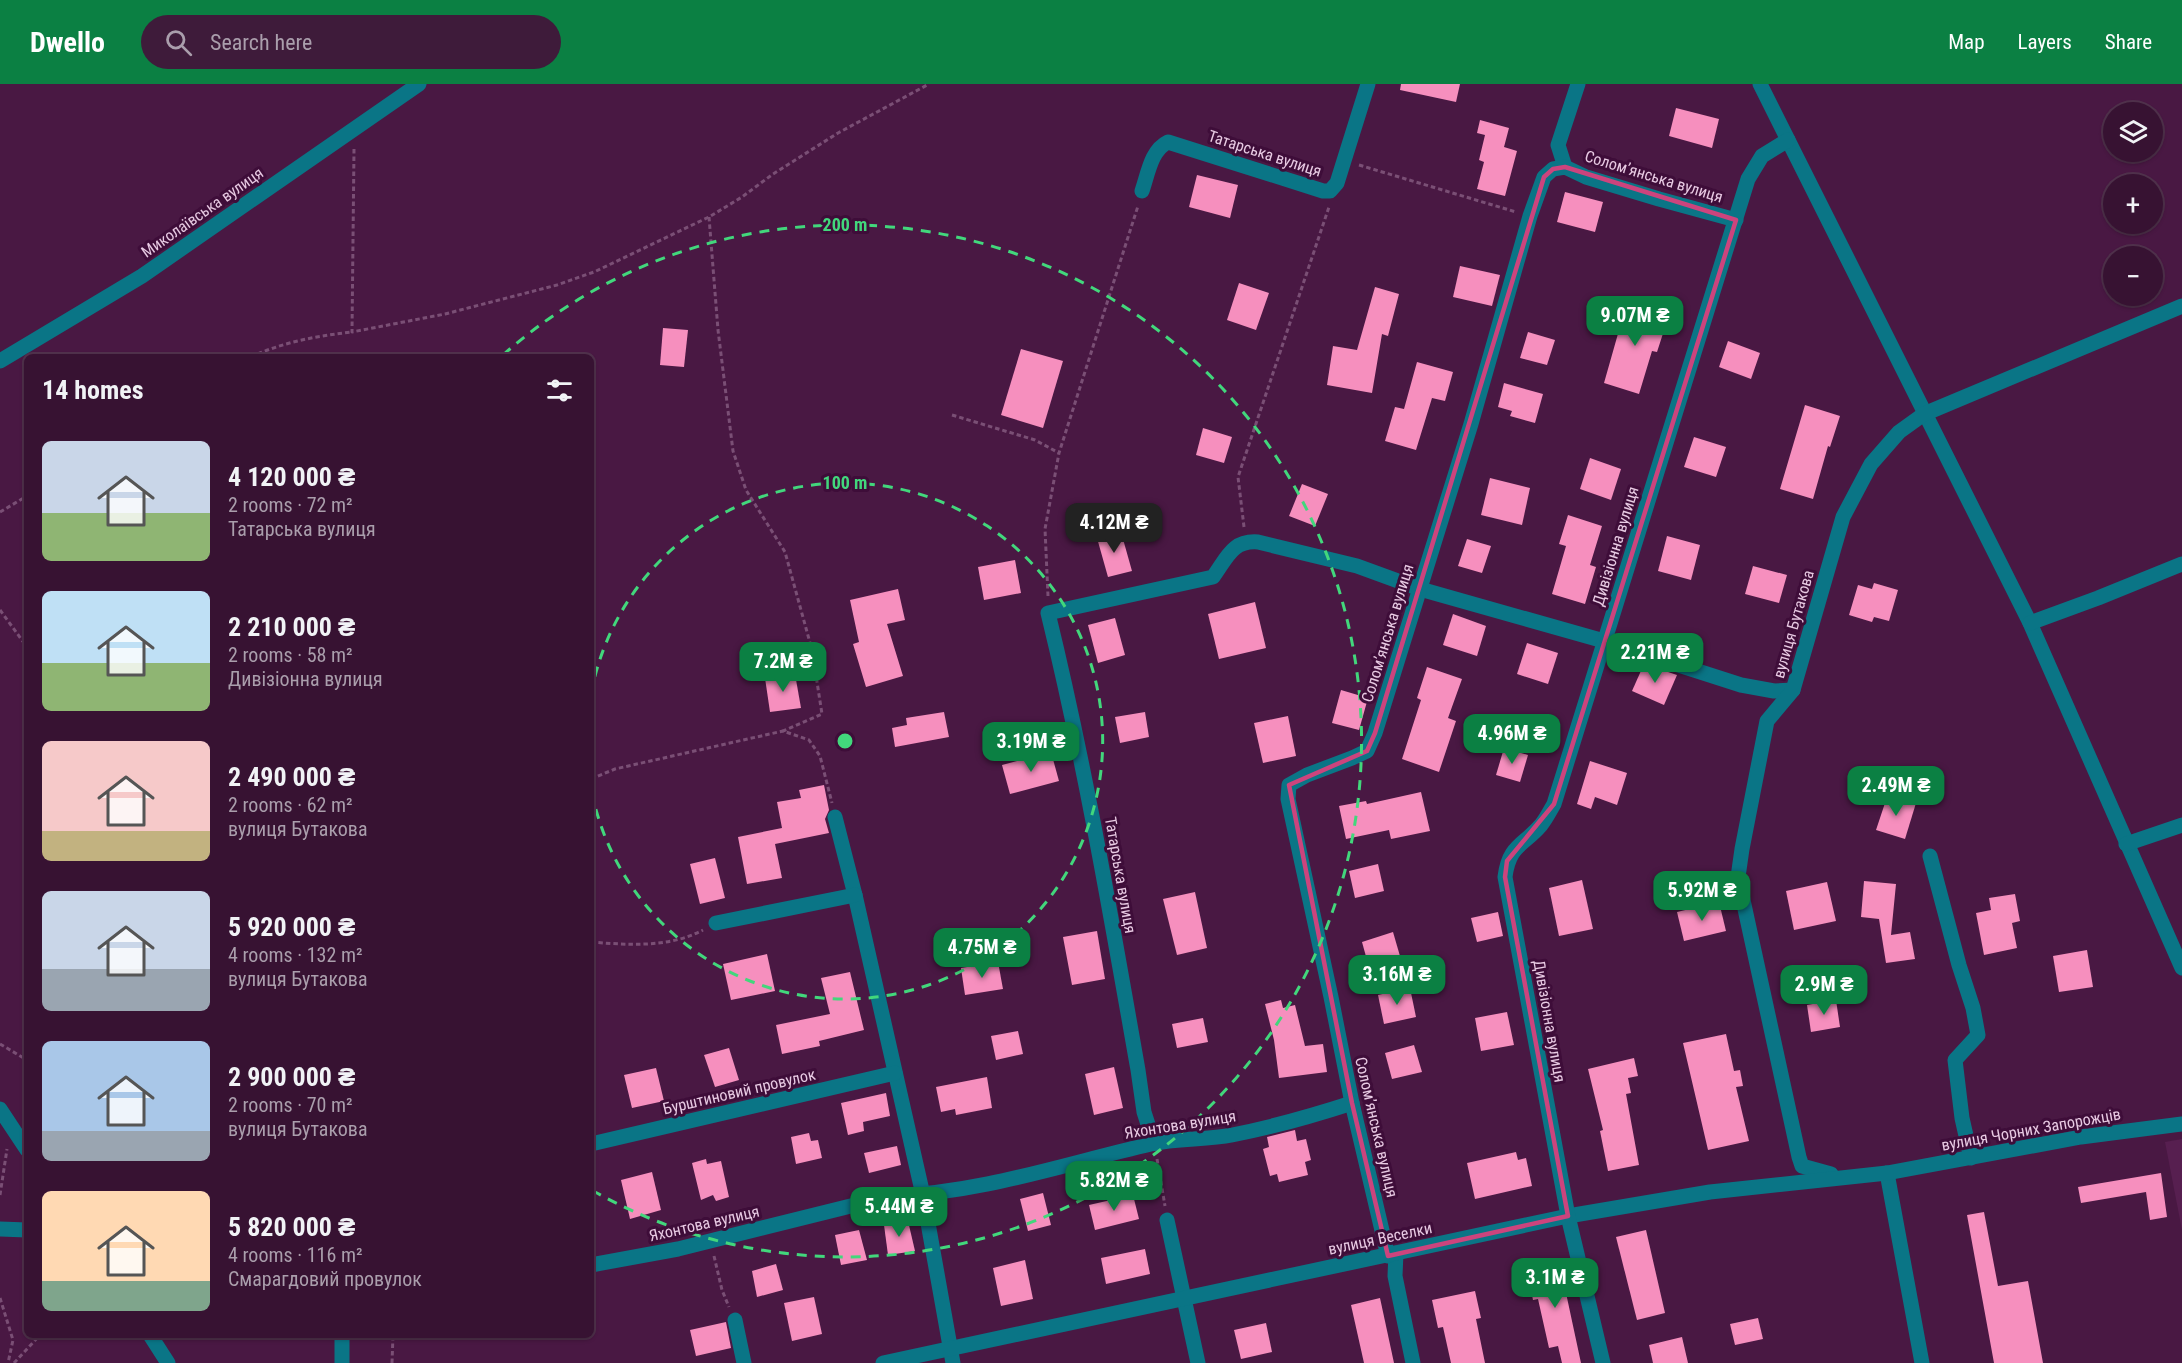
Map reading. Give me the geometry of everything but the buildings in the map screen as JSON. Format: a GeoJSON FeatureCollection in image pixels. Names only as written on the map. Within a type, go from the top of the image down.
{"type":"FeatureCollection","features":[{"type":"Feature","properties":{"kind":"street","name":"Миколаївська вулиця"},"geometry":{"type":"LineString","coordinates":[[0,361],[142,276],[419,84]]}},
{"type":"Feature","properties":{"kind":"street","name":"Татарська вулиця"},"geometry":{"type":"LineString","coordinates":[[1142,191],[1154,155],[1161,145],[1168,142],[1323,191],[1330,191],[1337,183],[1368,84]]}},
{"type":"Feature","properties":{"kind":"street"},"geometry":{"type":"LineString","coordinates":[[1566,167],[1558,144],[1578,84]]}},
{"type":"Feature","properties":{"kind":"street"},"geometry":{"type":"LineString","coordinates":[[1760,84],[2030,623],[2126,844],[2178,951],[2182,968]]}},
{"type":"Feature","properties":{"kind":"street","name":"Дивізіонна вулиця"},"geometry":{"type":"LineString","coordinates":[[1603,1363],[1568,1216],[1506,877],[1507,861],[1519,844],[1541,825],[1554,804],[1748,179],[1762,156],[1788,140]]}},
{"type":"Feature","properties":{"kind":"street","name":"Соломʼянська вулиця"},"geometry":{"type":"LineString","coordinates":[[1413,1363],[1392,1254],[1352,1103],[1288,799],[1289,785],[1307,775],[1367,751],[1375,733],[1391,688],[1471,424],[1530,216],[1544,177],[1552,169],[1566,167],[1586,177],[1736,220]]}},
{"type":"Feature","properties":{"kind":"street","name":"вулиця Бутакова"},"geometry":{"type":"LineString","coordinates":[[1843,1177],[1802,1166],[1738,877],[1767,721],[1793,690],[1843,517],[1871,464],[1899,432],[1924,414],[2182,306]]}},
{"type":"Feature","properties":{"kind":"street"},"geometry":{"type":"LineString","coordinates":[[1048,613],[1213,578],[1235,546],[1245,541],[1258,542],[1357,566],[1420,589],[1605,641],[1741,685],[1774,691],[1793,690]]}},
{"type":"Feature","properties":{"kind":"street"},"geometry":{"type":"LineString","coordinates":[[2030,623],[2182,564]]}},
{"type":"Feature","properties":{"kind":"street","name":"Татарська вулиця"},"geometry":{"type":"LineString","coordinates":[[1048,613],[1088,796],[1144,1112],[1154,1143]]}},
{"type":"Feature","properties":{"kind":"street"},"geometry":{"type":"LineString","coordinates":[[835,817],[923,1195],[951,1356]]}},
{"type":"Feature","properties":{"kind":"street"},"geometry":{"type":"LineString","coordinates":[[2126,844],[2182,825]]}},
{"type":"Feature","properties":{"kind":"street"},"geometry":{"type":"LineString","coordinates":[[1930,856],[1973,1008],[1978,1035],[1955,1060],[1962,1119],[1971,1158]]}},
{"type":"Feature","properties":{"kind":"street"},"geometry":{"type":"LineString","coordinates":[[716,923],[855,895]]}},
{"type":"Feature","properties":{"kind":"street","name":"Бурштиновий провулок"},"geometry":{"type":"LineString","coordinates":[[594,1143],[895,1073]]}},
{"type":"Feature","properties":{"kind":"street","name":"Яхонтова вулиця"},"geometry":{"type":"LineString","coordinates":[[594,1264],[710,1241],[891,1196],[923,1195],[1000,1183],[1154,1143],[1230,1136],[1297,1120],[1352,1103]]}},
{"type":"Feature","properties":{"kind":"street"},"geometry":{"type":"LineString","coordinates":[[0,1109],[24,1146]]}},
{"type":"Feature","properties":{"kind":"street","name":"вулиця Чорних Запорожців"},"geometry":{"type":"LineString","coordinates":[[1887,1173],[2081,1137],[2182,1124]]}},
{"type":"Feature","properties":{"kind":"street"},"geometry":{"type":"LineString","coordinates":[[1887,1173],[1922,1363]]}},
{"type":"Feature","properties":{"kind":"street","name":"вулиця Веселки"},"geometry":{"type":"LineString","coordinates":[[884,1363],[951,1356],[1183,1298],[1568,1216],[1710,1192],[1887,1173]]}},
{"type":"Feature","properties":{"kind":"street"},"geometry":{"type":"LineString","coordinates":[[1167,1220],[1198,1363]]}},
{"type":"Feature","properties":{"kind":"street"},"geometry":{"type":"LineString","coordinates":[[0,1230],[24,1230]]}},
{"type":"Feature","properties":{"kind":"street"},"geometry":{"type":"LineString","coordinates":[[735,1320],[744,1363]]}},
{"type":"Feature","properties":{"kind":"street"},"geometry":{"type":"LineString","coordinates":[[152,1338],[168,1363]]}},
{"type":"Feature","properties":{"kind":"street"},"geometry":{"type":"LineString","coordinates":[[342,1338],[342,1363]]}},
{"type":"Feature","properties":{"kind":"path"},"geometry":{"type":"LineString","coordinates":[[257,354],[315,337],[445,314],[557,285],[594,272],[709,217],[829,138],[929,84]]}},
{"type":"Feature","properties":{"kind":"path"},"geometry":{"type":"LineString","coordinates":[[352,332],[354,128]]}},
{"type":"Feature","properties":{"kind":"path"},"geometry":{"type":"LineString","coordinates":[[1344,160],[1530,216]]}},
{"type":"Feature","properties":{"kind":"path"},"geometry":{"type":"LineString","coordinates":[[1245,541],[1238,477],[1337,183]]}},
{"type":"Feature","properties":{"kind":"path"},"geometry":{"type":"LineString","coordinates":[[1048,613],[1045,529],[1059,453],[1142,191]]}},
{"type":"Feature","properties":{"kind":"path"},"geometry":{"type":"LineString","coordinates":[[594,779],[615,769],[783,731],[822,714],[812,650],[785,552],[746,490],[733,450],[718,330],[709,217]]}},
{"type":"Feature","properties":{"kind":"path"},"geometry":{"type":"LineString","coordinates":[[951,415],[1035,440],[1059,453]]}},
{"type":"Feature","properties":{"kind":"path"},"geometry":{"type":"LineString","coordinates":[[0,512],[24,498]]}},
{"type":"Feature","properties":{"kind":"path"},"geometry":{"type":"LineString","coordinates":[[0,610],[24,643]]}},
{"type":"Feature","properties":{"kind":"path"},"geometry":{"type":"LineString","coordinates":[[783,731],[809,740],[820,756],[835,817]]}},
{"type":"Feature","properties":{"kind":"path"},"geometry":{"type":"LineString","coordinates":[[594,942],[631,946],[687,938],[716,923]]}},
{"type":"Feature","properties":{"kind":"path"},"geometry":{"type":"LineString","coordinates":[[0,1044],[24,1058]]}},
{"type":"Feature","properties":{"kind":"path"},"geometry":{"type":"LineString","coordinates":[[0,1195],[11,1126]]}},
{"type":"Feature","properties":{"kind":"path"},"geometry":{"type":"LineString","coordinates":[[1154,1143],[1167,1220]]}},
{"type":"Feature","properties":{"kind":"path"},"geometry":{"type":"LineString","coordinates":[[710,1241],[722,1290],[735,1320]]}},
{"type":"Feature","properties":{"kind":"path"},"geometry":{"type":"LineString","coordinates":[[0,1298],[13,1340],[8,1363]]}},
{"type":"Feature","properties":{"kind":"path"},"geometry":{"type":"LineString","coordinates":[[14,1363],[37,1338]]}},
{"type":"Feature","properties":{"kind":"path"},"geometry":{"type":"LineString","coordinates":[[392,1363],[393,1338]]}},
{"type":"Feature","properties":{"kind":"highlighted area"},"geometry":{"type":"Polygon","coordinates":[[[1565,167],[1736,220],[1554,804],[1507,861],[1505,877],[1568,1216],[1388,1256],[1352,1103],[1289,785],[1367,751],[1375,733],[1544,177],[1553,169],[1565,167]]]}},
{"type":"Feature","properties":{"kind":"shaded area"},"geometry":{"type":"Polygon","coordinates":[[[2182,1139],[2182,1230],[2165,1142],[2182,1139]]]}}]}
